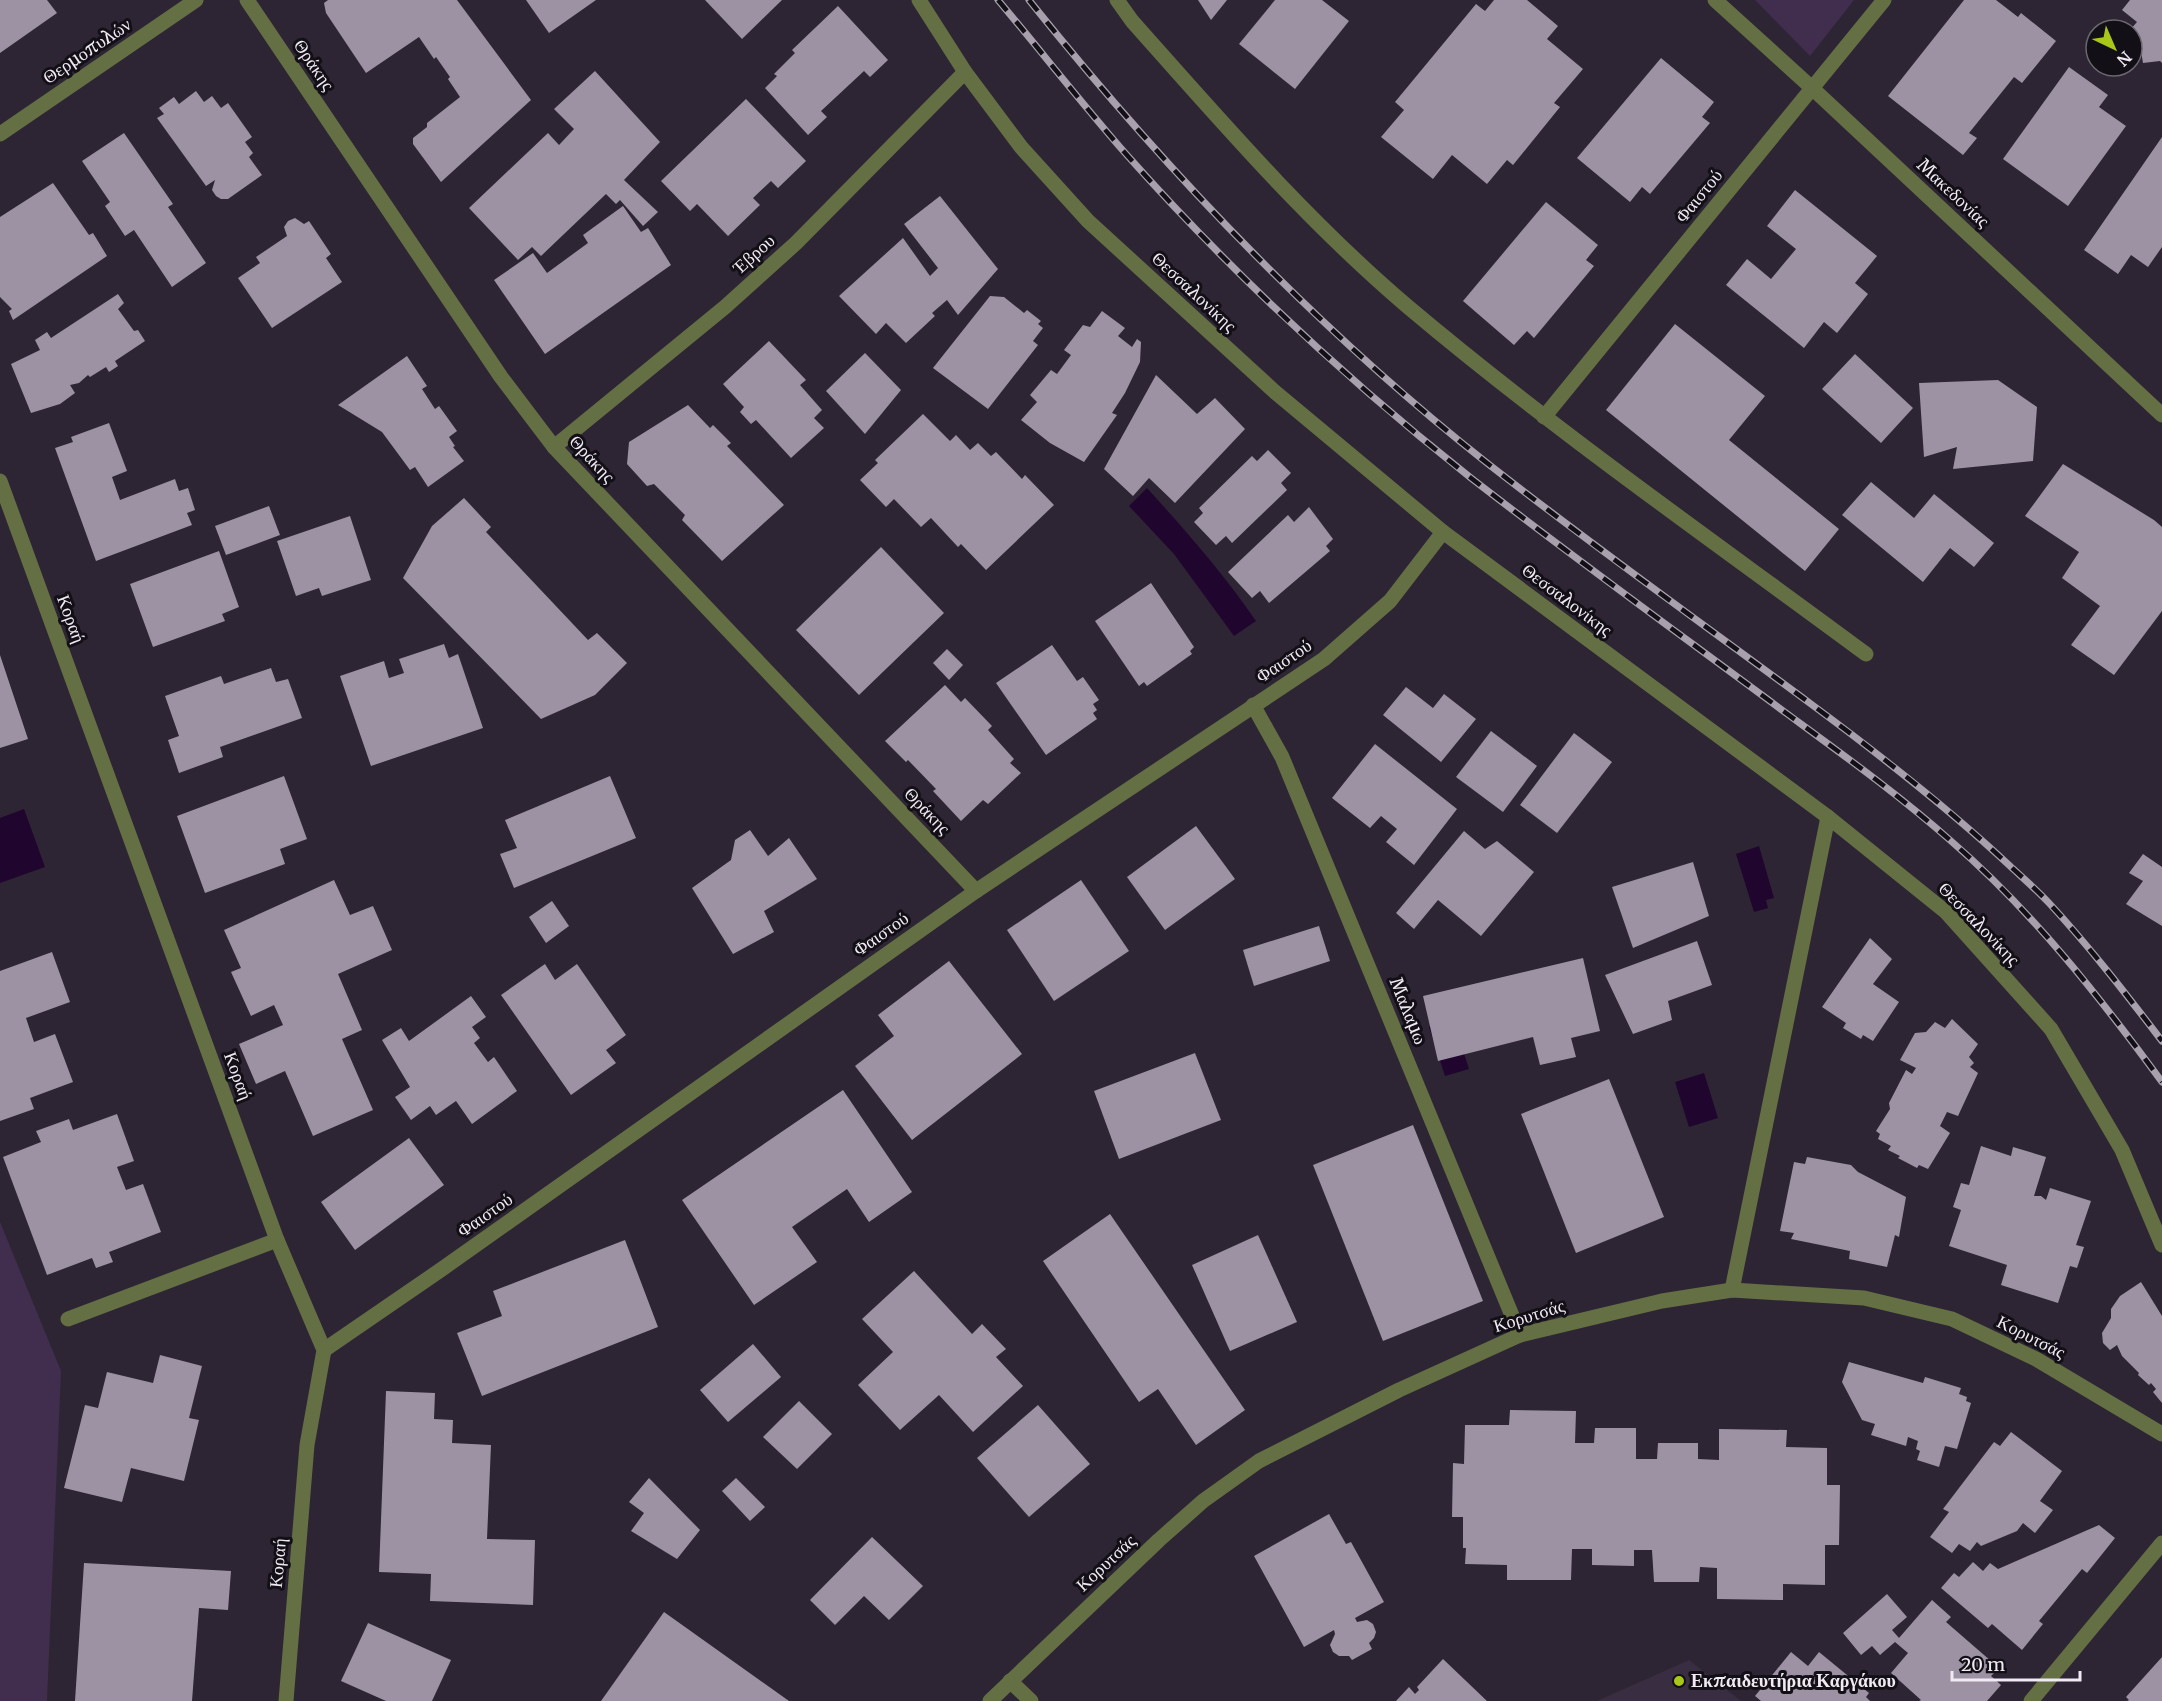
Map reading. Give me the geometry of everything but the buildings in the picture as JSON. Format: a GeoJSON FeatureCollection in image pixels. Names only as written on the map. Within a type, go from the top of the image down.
{"type":"FeatureCollection","features":[{"type":"Feature","properties":{"kind":"street","name":"Θερμοπυλών"},"geometry":{"type":"LineString","coordinates":[[0,135],[196,0]]}},
{"type":"Feature","properties":{"kind":"street","name":"Θράκης"},"geometry":{"type":"LineString","coordinates":[[247,0],[501,377],[554,447],[976,891]]}},
{"type":"Feature","properties":{"kind":"street","name":"Θεσσαλονίκης"},"geometry":{"type":"LineString","coordinates":[[919,0],[965,72],[1021,147],[1088,220],[1275,392],[1443,532],[1828,817],[1946,912],[2051,1029],[2122,1150],[2162,1245]]}},
{"type":"Feature","properties":{"kind":"street"},"geometry":{"type":"LineString","coordinates":[[1117,0],[1132,21],[1256,160],[1321,227],[1406,305],[1545,417],[1866,654]]}},
{"type":"Feature","properties":{"kind":"street","name":"Μακεδονίας"},"geometry":{"type":"LineString","coordinates":[[1715,0],[2162,415]]}},
{"type":"Feature","properties":{"kind":"street","name":"Φαιστού"},"geometry":{"type":"LineString","coordinates":[[1545,417],[1884,0]]}},
{"type":"Feature","properties":{"kind":"street","name":"Έβρου"},"geometry":{"type":"LineString","coordinates":[[554,447],[725,307],[796,243],[965,72]]}},
{"type":"Feature","properties":{"kind":"street","name":"Κοραή"},"geometry":{"type":"LineString","coordinates":[[0,481],[277,1240],[324,1350],[307,1445],[286,1701]]}},
{"type":"Feature","properties":{"kind":"street","name":"Φαιστού"},"geometry":{"type":"LineString","coordinates":[[324,1350],[976,891],[1324,659],[1390,600],[1443,532]]}},
{"type":"Feature","properties":{"kind":"street","name":"Μαλαμω"},"geometry":{"type":"LineString","coordinates":[[1253,705],[1282,757],[1520,1335]]}},
{"type":"Feature","properties":{"kind":"street"},"geometry":{"type":"LineString","coordinates":[[1732,1290],[1828,817]]}},
{"type":"Feature","properties":{"kind":"street"},"geometry":{"type":"LineString","coordinates":[[68,1319],[277,1240]]}},
{"type":"Feature","properties":{"kind":"street","name":"Κορυτσάς"},"geometry":{"type":"LineString","coordinates":[[990,1701],[1159,1540],[1203,1501],[1259,1461],[1399,1390],[1520,1335],[1662,1301],[1732,1290],[1864,1298],[1952,1319],[2036,1359],[2162,1434]]}},
{"type":"Feature","properties":{"kind":"street"},"geometry":{"type":"LineString","coordinates":[[2031,1701],[2162,1543]]}},
{"type":"Feature","properties":{"kind":"street"},"geometry":{"type":"LineString","coordinates":[[1010,1681],[1032,1701]]}},
{"type":"Feature","properties":{"kind":"shaded area"},"geometry":{"type":"Polygon","coordinates":[[[1755,0],[1854,0],[1810,56],[1755,0]]]}},
{"type":"Feature","properties":{"kind":"shaded area"},"geometry":{"type":"Polygon","coordinates":[[[1147,488],[1204,553],[1256,621],[1234,636],[1174,554],[1129,506],[1147,488]]]}},
{"type":"Feature","properties":{"kind":"shaded area"},"geometry":{"type":"Polygon","coordinates":[[[24,809],[45,867],[0,883],[0,818],[24,809]]]}},
{"type":"Feature","properties":{"kind":"shaded area"},"geometry":{"type":"Polygon","coordinates":[[[1759,846],[1774,898],[1766,900],[1768,908],[1754,912],[1736,854],[1759,846]]]}},
{"type":"Feature","properties":{"kind":"shaded area"},"geometry":{"type":"Polygon","coordinates":[[[1453,1019],[1469,1069],[1445,1076],[1429,1027],[1453,1019]]]}},
{"type":"Feature","properties":{"kind":"shaded area"},"geometry":{"type":"Polygon","coordinates":[[[1704,1073],[1718,1118],[1689,1127],[1675,1082],[1704,1073]]]}},
{"type":"Feature","properties":{"kind":"shaded area"},"geometry":{"type":"Polygon","coordinates":[[[0,1222],[61,1371],[47,1701],[0,1701],[0,1222]]]}},
{"type":"Feature","properties":{"kind":"shaded area","name":"Εκπαιδευτήρια Καργάκου"},"geometry":{"type":"Polygon","coordinates":[[[1689,1660],[1741,1701],[1597,1701],[1689,1660]]]}},
{"type":"Feature","properties":{"kind":"railway"},"geometry":{"type":"LineString","coordinates":[[998,0],[1126,154],[1207,241],[1291,324],[1380,403],[1471,478],[1870,775],[1951,841],[2037,925],[2089,986],[2162,1082]]}},
{"type":"Feature","properties":{"kind":"railway"},"geometry":{"type":"LineString","coordinates":[[1029,0],[1134,125],[1189,186],[1245,245],[1362,358],[1487,463],[1811,704],[1913,782],[1962,823],[2049,903],[2093,953],[2162,1041]]}},
{"type":"Feature","properties":{"kind":"place","name":"Εκπαιδευτήρια Καργάκου"},"geometry":{"type":"Point","coordinates":[1679,1681]}}]}
